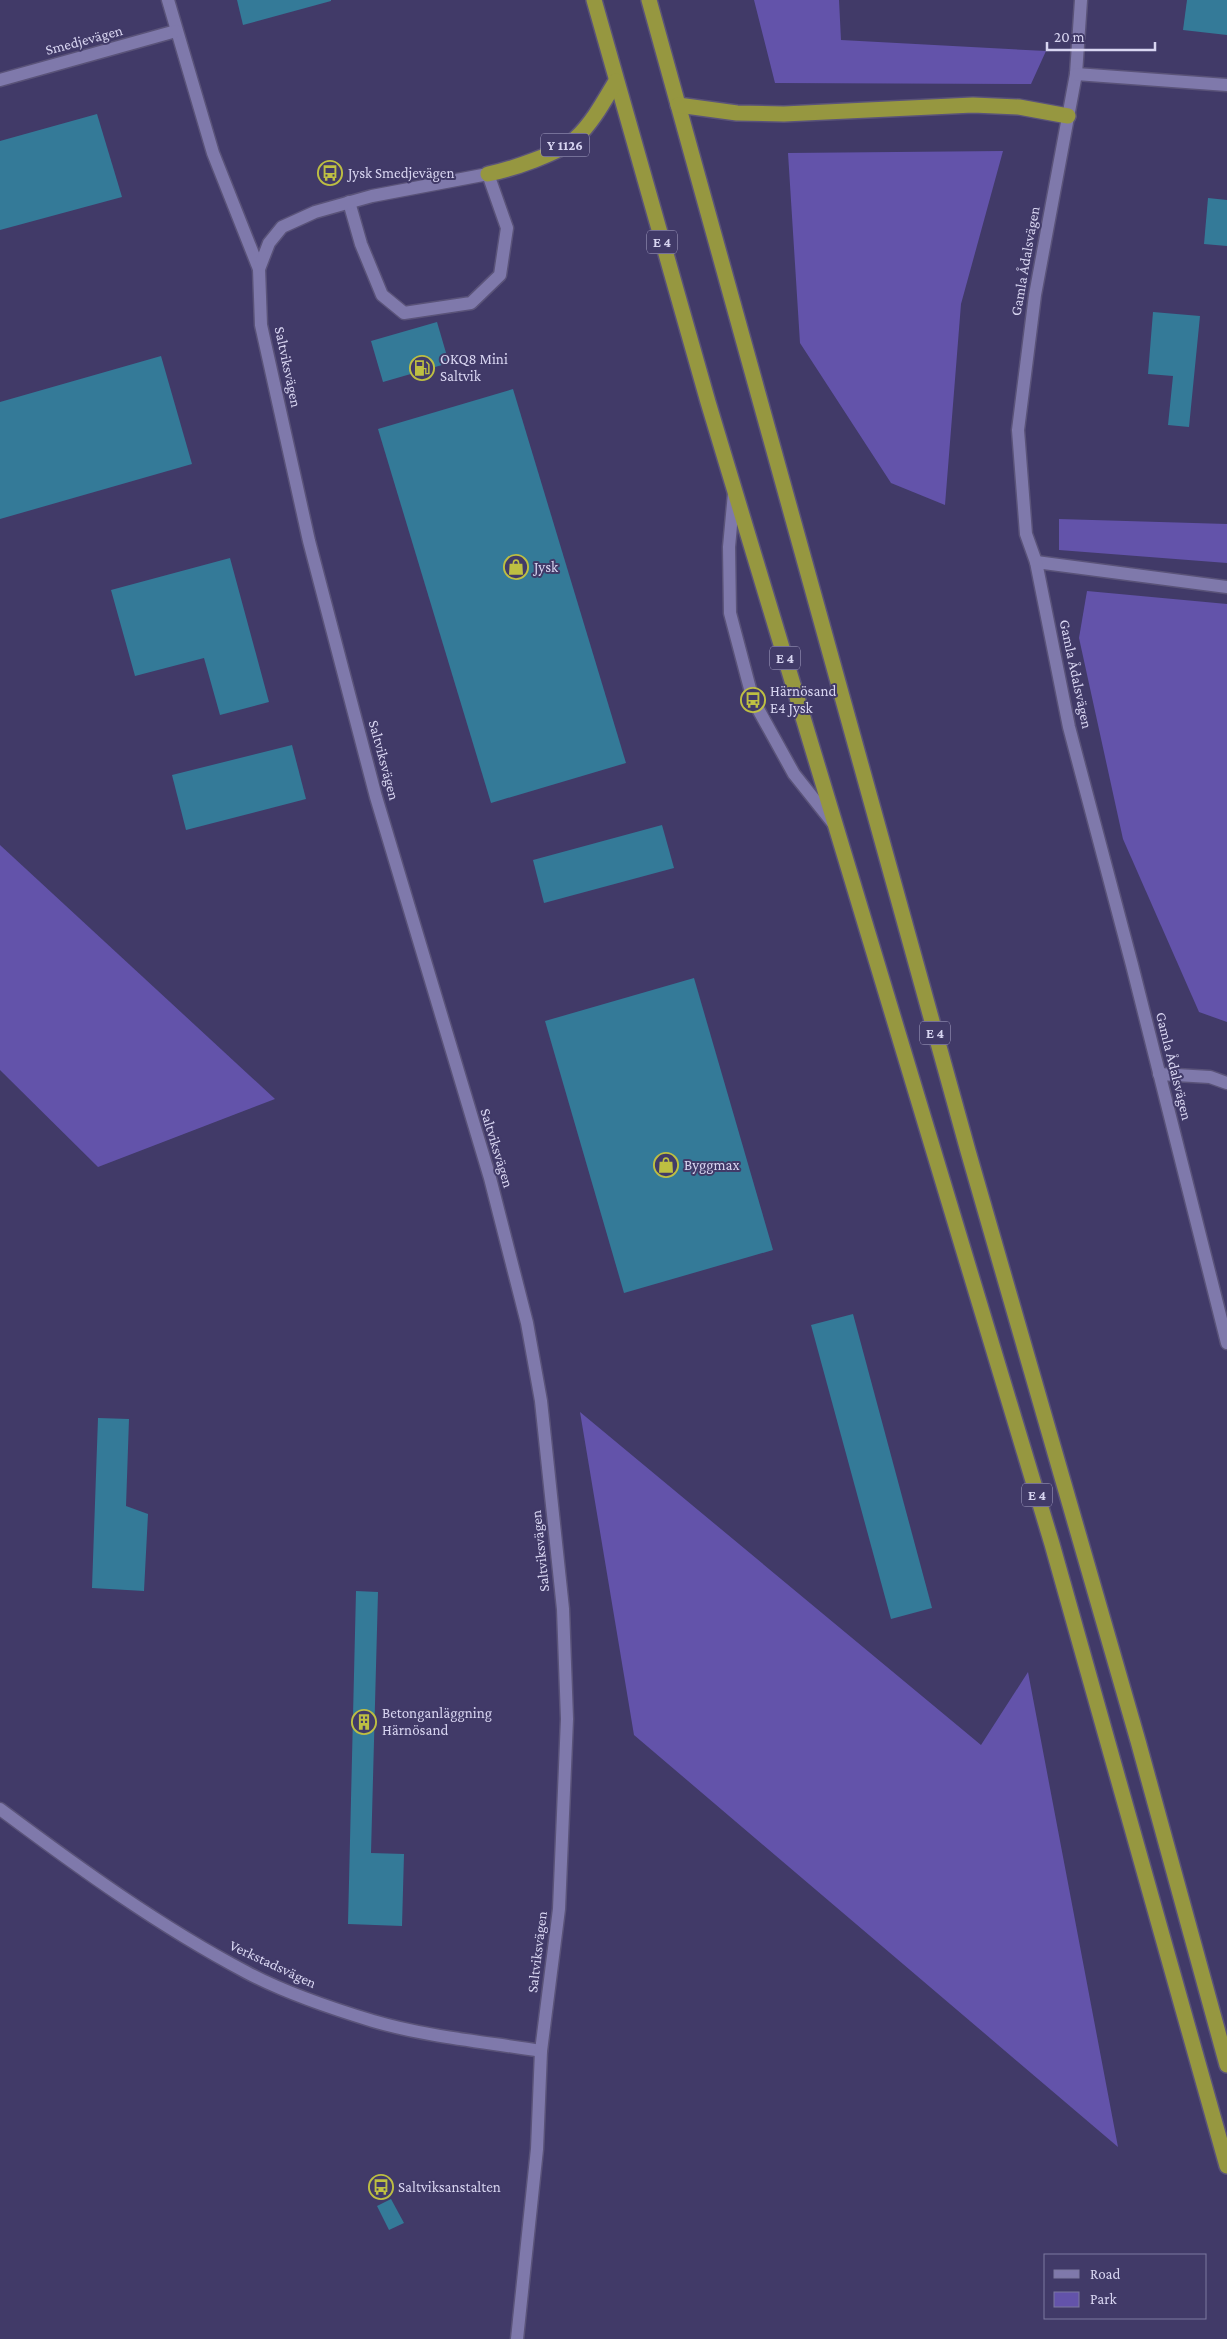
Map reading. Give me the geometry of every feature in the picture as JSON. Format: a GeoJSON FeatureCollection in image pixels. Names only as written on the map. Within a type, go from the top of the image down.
{"type":"FeatureCollection","features":[{"type":"Feature","properties":{"kind":"highway","name":"E 4"},"geometry":{"type":"LineString","coordinates":[[594,0],[734,488],[1052,1544],[1227,2166]]}},
{"type":"Feature","properties":{"kind":"highway","name":"E 4"},"geometry":{"type":"LineString","coordinates":[[649,0],[968,1151],[1138,1741],[1227,2065]]}},
{"type":"Feature","properties":{"kind":"highway","name":"Y 1126"},"geometry":{"type":"LineString","coordinates":[[488,174],[506,171],[536,159],[575,139],[596,114],[616,81]]}},
{"type":"Feature","properties":{"kind":"highway"},"geometry":{"type":"LineString","coordinates":[[678,105],[737,113],[784,114],[992,106],[1019,107],[1068,116]]}},
{"type":"Feature","properties":{"kind":"street","name":"Saltviksvägen"},"geometry":{"type":"LineString","coordinates":[[168,0],[213,153],[259,269],[261,325],[310,541],[376,797],[490,1178],[527,1323],[541,1401],[563,1609],[567,1719],[559,1909],[541,2051],[537,2149],[517,2339]]}},
{"type":"Feature","properties":{"kind":"street","name":"Gamla Ådalsvägen"},"geometry":{"type":"LineString","coordinates":[[1081,0],[1076,74],[1034,295],[1018,430],[1026,534],[1036,562],[1069,727],[1226,1336]]}},
{"type":"Feature","properties":{"kind":"street","name":"Smedjevägen"},"geometry":{"type":"LineString","coordinates":[[0,80],[176,31]]}},
{"type":"Feature","properties":{"kind":"street"},"geometry":{"type":"LineString","coordinates":[[1076,74],[1227,85]]}},
{"type":"Feature","properties":{"kind":"street"},"geometry":{"type":"LineString","coordinates":[[349,202],[362,244],[382,295],[404,313],[471,303],[500,275],[507,228],[488,174]]}},
{"type":"Feature","properties":{"kind":"street","name":"Y 1126"},"geometry":{"type":"LineString","coordinates":[[259,269],[269,243],[282,227],[315,212],[372,196],[488,174]]}},
{"type":"Feature","properties":{"kind":"street"},"geometry":{"type":"LineString","coordinates":[[734,488],[729,548],[730,613],[753,700],[794,774],[836,828]]}},
{"type":"Feature","properties":{"kind":"street"},"geometry":{"type":"LineString","coordinates":[[1036,562],[1227,587]]}},
{"type":"Feature","properties":{"kind":"street"},"geometry":{"type":"LineString","coordinates":[[1159,1074],[1210,1077],[1227,1083]]}},
{"type":"Feature","properties":{"kind":"street","name":"Verkstadsvägen"},"geometry":{"type":"LineString","coordinates":[[0,1809],[110,1890],[151,1917],[247,1973],[309,2000],[375,2022],[426,2033],[541,2051]]}},
{"type":"Feature","properties":{"kind":"green space"},"geometry":{"type":"Polygon","coordinates":[[[754,0],[839,0],[841,40],[1046,51],[1031,84],[775,83],[754,0]]]}},
{"type":"Feature","properties":{"kind":"green space"},"geometry":{"type":"Polygon","coordinates":[[[1003,151],[961,304],[945,505],[891,483],[800,343],[788,153],[1003,151]]]}},
{"type":"Feature","properties":{"kind":"green space"},"geometry":{"type":"Polygon","coordinates":[[[1059,519],[1227,524],[1227,563],[1059,550],[1059,519]]]}},
{"type":"Feature","properties":{"kind":"green space"},"geometry":{"type":"Polygon","coordinates":[[[1087,591],[1227,604],[1227,1022],[1199,1012],[1123,839],[1079,638],[1087,591]]]}},
{"type":"Feature","properties":{"kind":"green space"},"geometry":{"type":"Polygon","coordinates":[[[0,845],[275,1099],[98,1167],[0,1070],[0,845]]]}},
{"type":"Feature","properties":{"kind":"green space"},"geometry":{"type":"Polygon","coordinates":[[[580,1412],[981,1745],[1028,1672],[1118,2147],[634,1735],[580,1412]]]}},
{"type":"Feature","properties":{"kind":"building"},"geometry":{"type":"Polygon","coordinates":[[[237,0],[331,0],[331,1],[243,25],[237,0]]]}},
{"type":"Feature","properties":{"kind":"building"},"geometry":{"type":"Polygon","coordinates":[[[1187,0],[1227,0],[1227,35],[1183,30],[1187,0]]]}},
{"type":"Feature","properties":{"kind":"building"},"geometry":{"type":"Polygon","coordinates":[[[97,114],[122,197],[0,230],[0,141],[97,114]]]}},
{"type":"Feature","properties":{"kind":"building"},"geometry":{"type":"Polygon","coordinates":[[[1208,198],[1227,200],[1227,246],[1204,244],[1208,198]]]}},
{"type":"Feature","properties":{"kind":"building"},"geometry":{"type":"Polygon","coordinates":[[[1153,312],[1200,316],[1189,427],[1168,425],[1173,376],[1148,374],[1153,312]]]}},
{"type":"Feature","properties":{"kind":"building"},"geometry":{"type":"Polygon","coordinates":[[[437,322],[449,363],[383,382],[371,341],[437,322]]]}},
{"type":"Feature","properties":{"kind":"building"},"geometry":{"type":"Polygon","coordinates":[[[161,356],[192,464],[0,519],[0,402],[161,356]]]}},
{"type":"Feature","properties":{"kind":"building"},"geometry":{"type":"Polygon","coordinates":[[[513,389],[626,763],[491,803],[378,429],[513,389]]]}},
{"type":"Feature","properties":{"kind":"building"},"geometry":{"type":"Polygon","coordinates":[[[230,558],[269,702],[220,715],[204,658],[135,676],[111,590],[230,558]]]}},
{"type":"Feature","properties":{"kind":"building"},"geometry":{"type":"Polygon","coordinates":[[[292,745],[306,799],[186,830],[172,775],[292,745]]]}},
{"type":"Feature","properties":{"kind":"building"},"geometry":{"type":"Polygon","coordinates":[[[662,825],[674,868],[544,903],[533,860],[662,825]]]}},
{"type":"Feature","properties":{"kind":"building"},"geometry":{"type":"Polygon","coordinates":[[[694,978],[773,1250],[624,1293],[545,1021],[694,978]]]}},
{"type":"Feature","properties":{"kind":"building"},"geometry":{"type":"Polygon","coordinates":[[[853,1314],[932,1608],[891,1619],[811,1325],[853,1314]]]}},
{"type":"Feature","properties":{"kind":"building"},"geometry":{"type":"Polygon","coordinates":[[[98,1418],[129,1419],[126,1506],[148,1514],[144,1591],[92,1588],[98,1418]]]}},
{"type":"Feature","properties":{"kind":"building","name":"Betonganläggning Härnösand"},"geometry":{"type":"Polygon","coordinates":[[[356,1591],[378,1592],[371,1853],[404,1854],[402,1926],[348,1924],[356,1591]]]}},
{"type":"Feature","properties":{"kind":"building"},"geometry":{"type":"Polygon","coordinates":[[[391,2199],[404,2223],[389,2230],[377,2206],[391,2199]]]}},
{"type":"Feature","properties":{"kind":"place","name":"Jysk Smedjevägen"},"geometry":{"type":"Point","coordinates":[330,173]}},
{"type":"Feature","properties":{"kind":"place","name":"OKQ8 Mini Saltvik"},"geometry":{"type":"Point","coordinates":[422,368]}},
{"type":"Feature","properties":{"kind":"place","name":"Jysk"},"geometry":{"type":"Point","coordinates":[516,567]}},
{"type":"Feature","properties":{"kind":"place","name":"Härnösand E4 Jysk"},"geometry":{"type":"Point","coordinates":[753,700]}},
{"type":"Feature","properties":{"kind":"place","name":"Byggmax"},"geometry":{"type":"Point","coordinates":[666,1165]}},
{"type":"Feature","properties":{"kind":"place","name":"Betonganläggning Härnösand"},"geometry":{"type":"Point","coordinates":[364,1722]}},
{"type":"Feature","properties":{"kind":"place","name":"Saltviksanstalten"},"geometry":{"type":"Point","coordinates":[381,2187]}}]}
